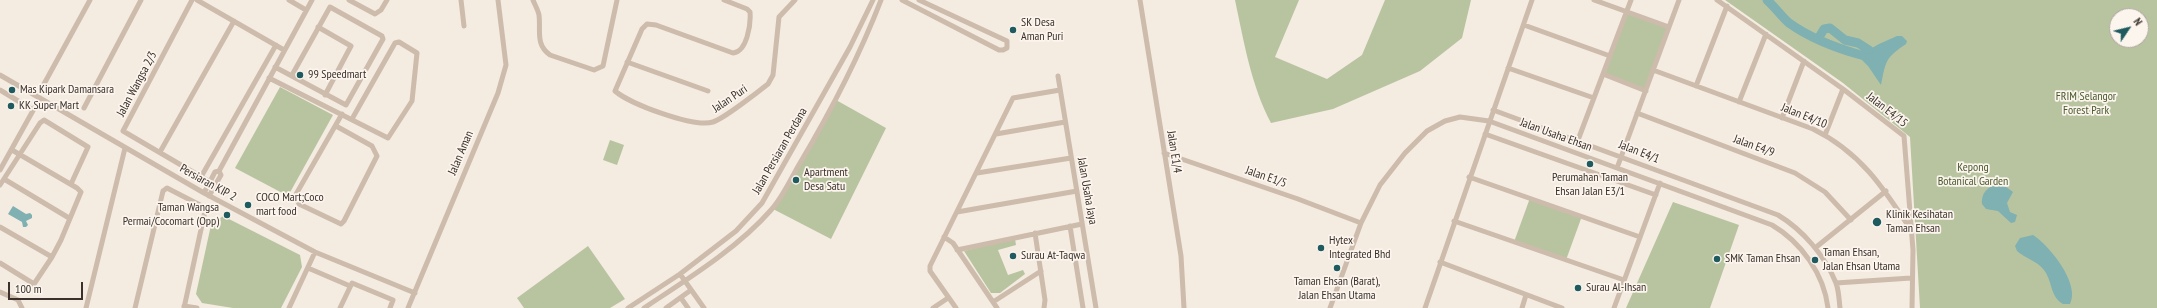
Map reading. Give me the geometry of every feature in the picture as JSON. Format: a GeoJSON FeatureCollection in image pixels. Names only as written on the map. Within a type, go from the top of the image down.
{"type":"FeatureCollection","features":[{"type":"Feature","properties":{"kind":"street"},"geometry":{"type":"LineString","coordinates":[[44,84],[90,0]]}},
{"type":"Feature","properties":{"kind":"street"},"geometry":{"type":"LineString","coordinates":[[84,108],[141,0]]}},
{"type":"Feature","properties":{"kind":"street","name":"Jalan Wangsa 2/3"},"geometry":{"type":"LineString","coordinates":[[192,0],[123,131],[210,182]]}},
{"type":"Feature","properties":{"kind":"street"},"geometry":{"type":"LineString","coordinates":[[197,0],[284,50]]}},
{"type":"Feature","properties":{"kind":"street"},"geometry":{"type":"LineString","coordinates":[[289,0],[306,10]]}},
{"type":"Feature","properties":{"kind":"street"},"geometry":{"type":"LineString","coordinates":[[204,193],[215,172],[219,171],[312,0]]}},
{"type":"Feature","properties":{"kind":"street"},"geometry":{"type":"LineString","coordinates":[[349,0],[375,14],[381,10],[387,0]]}},
{"type":"Feature","properties":{"kind":"street"},"geometry":{"type":"LineString","coordinates":[[462,0],[464,26]]}},
{"type":"Feature","properties":{"kind":"street","name":"Jalan Aman"},"geometry":{"type":"LineString","coordinates":[[408,308],[438,232],[498,93],[506,65],[498,0]]}},
{"type":"Feature","properties":{"kind":"street"},"geometry":{"type":"LineString","coordinates":[[533,0],[539,14],[540,42],[544,51],[590,70],[598,70],[603,66],[617,0]]}},
{"type":"Feature","properties":{"kind":"street"},"geometry":{"type":"LineString","coordinates":[[708,91],[627,62],[642,29],[647,24],[656,25],[733,53],[739,53],[744,48],[750,12],[747,9],[724,0]]}},
{"type":"Feature","properties":{"kind":"street","name":"Jalan Puri"},"geometry":{"type":"LineString","coordinates":[[627,62],[615,91],[636,104],[676,118],[701,123],[713,122],[768,84],[773,75],[780,17],[795,0]]}},
{"type":"Feature","properties":{"kind":"street","name":"Jalan Persiaran Perdana"},"geometry":{"type":"LineString","coordinates":[[628,308],[680,274],[736,230],[762,203],[775,183],[850,47],[873,0]]}},
{"type":"Feature","properties":{"kind":"street","name":"Jalan Persiaran Perdana"},"geometry":{"type":"LineString","coordinates":[[644,308],[685,281],[743,238],[772,209],[812,143],[841,89],[865,42],[881,0]]}},
{"type":"Feature","properties":{"kind":"street"},"geometry":{"type":"LineString","coordinates":[[902,0],[999,50],[1007,48],[1007,41],[919,0]]}},
{"type":"Feature","properties":{"kind":"street","name":"Jalan E1/4"},"geometry":{"type":"LineString","coordinates":[[1140,0],[1181,256],[1184,308]]}},
{"type":"Feature","properties":{"kind":"street"},"geometry":{"type":"LineString","coordinates":[[1425,308],[1469,177],[1532,0]]}},
{"type":"Feature","properties":{"kind":"street"},"geometry":{"type":"LineString","coordinates":[[1594,0],[1669,27]]}},
{"type":"Feature","properties":{"kind":"street"},"geometry":{"type":"LineString","coordinates":[[1578,140],[1631,0]]}},
{"type":"Feature","properties":{"kind":"street"},"geometry":{"type":"LineString","coordinates":[[1617,168],[1679,0]]}},
{"type":"Feature","properties":{"kind":"street","name":"Jalan E4/15"},"geometry":{"type":"LineString","coordinates":[[1717,0],[1843,89],[1904,136],[1911,231],[1912,308]]}},
{"type":"Feature","properties":{"kind":"street"},"geometry":{"type":"LineString","coordinates":[[275,67],[326,95],[347,104],[383,37],[331,6],[292,76]]}},
{"type":"Feature","properties":{"kind":"street"},"geometry":{"type":"LineString","coordinates":[[1696,86],[1727,6]]}},
{"type":"Feature","properties":{"kind":"street"},"geometry":{"type":"LineString","coordinates":[[160,152],[234,21]]}},
{"type":"Feature","properties":{"kind":"street"},"geometry":{"type":"LineString","coordinates":[[1524,25],[1610,56]]}},
{"type":"Feature","properties":{"kind":"street"},"geometry":{"type":"LineString","coordinates":[[318,27],[351,46],[326,95]]}},
{"type":"Feature","properties":{"kind":"street"},"geometry":{"type":"LineString","coordinates":[[1739,102],[1766,34]]}},
{"type":"Feature","properties":{"kind":"street"},"geometry":{"type":"LineString","coordinates":[[269,78],[352,119],[385,138],[389,136],[412,100],[417,53],[399,42],[395,43],[352,119]]}},
{"type":"Feature","properties":{"kind":"street"},"geometry":{"type":"LineString","coordinates":[[201,177],[276,45]]}},
{"type":"Feature","properties":{"kind":"street"},"geometry":{"type":"LineString","coordinates":[[1782,118],[1804,61]]}},
{"type":"Feature","properties":{"kind":"street"},"geometry":{"type":"LineString","coordinates":[[1508,68],[1594,98]]}},
{"type":"Feature","properties":{"kind":"street","name":"Jalan E4/10"},"geometry":{"type":"LineString","coordinates":[[1653,70],[1825,135],[1858,160],[1886,191],[1911,231]]}},
{"type":"Feature","properties":{"kind":"street"},"geometry":{"type":"LineString","coordinates":[[1603,74],[1646,91]]}},
{"type":"Feature","properties":{"kind":"street","name":"Persiaran KIP 2"},"geometry":{"type":"LineString","coordinates":[[0,75],[209,196],[315,252],[415,292]]}},
{"type":"Feature","properties":{"kind":"street","name":"Jalan Usaha Jaya"},"geometry":{"type":"LineString","coordinates":[[1058,76],[1096,308]]}},
{"type":"Feature","properties":{"kind":"street"},"geometry":{"type":"LineString","coordinates":[[1825,135],[1843,89]]}},
{"type":"Feature","properties":{"kind":"street"},"geometry":{"type":"LineString","coordinates":[[0,90],[33,110]]}},
{"type":"Feature","properties":{"kind":"street"},"geometry":{"type":"LineString","coordinates":[[956,308],[930,271],[930,266],[1012,100],[1015,97],[1060,90]]}},
{"type":"Feature","properties":{"kind":"street"},"geometry":{"type":"LineString","coordinates":[[0,170],[40,98]]}},
{"type":"Feature","properties":{"kind":"street","name":"Jalan E4/1"},"geometry":{"type":"LineString","coordinates":[[1493,110],[1622,156],[1778,215],[1787,221],[1815,248],[1836,283],[1840,308]]}},
{"type":"Feature","properties":{"kind":"street","name":"Jalan E4/9"},"geometry":{"type":"LineString","coordinates":[[1638,113],[1795,172],[1825,192],[1850,220]]}},
{"type":"Feature","properties":{"kind":"street"},"geometry":{"type":"LineString","coordinates":[[336,126],[372,146],[377,156],[344,221],[340,224],[299,204],[295,196],[342,114]]}},
{"type":"Feature","properties":{"kind":"street","name":"Jalan Usaha Ehsan"},"geometry":{"type":"LineString","coordinates":[[1330,308],[1361,223],[1380,185],[1418,138],[1438,123],[1453,118],[1489,121],[1772,225],[1786,234],[1807,257],[1819,277],[1828,308]]}},
{"type":"Feature","properties":{"kind":"street"},"geometry":{"type":"LineString","coordinates":[[0,185],[40,122],[44,120],[84,144],[88,150],[70,184]]}},
{"type":"Feature","properties":{"kind":"street"},"geometry":{"type":"LineString","coordinates":[[996,134],[1065,122]]}},
{"type":"Feature","properties":{"kind":"street"},"geometry":{"type":"LineString","coordinates":[[1485,134],[1656,195]]}},
{"type":"Feature","properties":{"kind":"street"},"geometry":{"type":"LineString","coordinates":[[16,141],[25,146]]}},
{"type":"Feature","properties":{"kind":"street"},"geometry":{"type":"LineString","coordinates":[[86,308],[125,148]]}},
{"type":"Feature","properties":{"kind":"street"},"geometry":{"type":"LineString","coordinates":[[0,263],[34,284],[52,257],[81,192],[12,150]]}},
{"type":"Feature","properties":{"kind":"street","name":"Jalan E1/5"},"geometry":{"type":"LineString","coordinates":[[1164,153],[1298,199],[1361,223]]}},
{"type":"Feature","properties":{"kind":"street"},"geometry":{"type":"LineString","coordinates":[[977,173],[1071,158]]}},
{"type":"Feature","properties":{"kind":"street"},"geometry":{"type":"LineString","coordinates":[[209,196],[221,175],[219,171]]}},
{"type":"Feature","properties":{"kind":"street"},"geometry":{"type":"LineString","coordinates":[[1469,177],[1640,237]]}},
{"type":"Feature","properties":{"kind":"street"},"geometry":{"type":"LineString","coordinates":[[4,179],[69,218]]}},
{"type":"Feature","properties":{"kind":"street"},"geometry":{"type":"LineString","coordinates":[[1614,308],[1660,183]]}},
{"type":"Feature","properties":{"kind":"street"},"geometry":{"type":"LineString","coordinates":[[135,308],[163,191],[165,188],[169,188],[205,209],[184,307],[197,308]]}},
{"type":"Feature","properties":{"kind":"street"},"geometry":{"type":"LineString","coordinates":[[957,212],[1077,191]]}},
{"type":"Feature","properties":{"kind":"street"},"geometry":{"type":"LineString","coordinates":[[1815,248],[1886,191]]}},
{"type":"Feature","properties":{"kind":"street"},"geometry":{"type":"LineString","coordinates":[[1772,225],[1778,215]]}},
{"type":"Feature","properties":{"kind":"street"},"geometry":{"type":"LineString","coordinates":[[1454,221],[1624,280]]}},
{"type":"Feature","properties":{"kind":"street"},"geometry":{"type":"LineString","coordinates":[[957,250],[1082,224]]}},
{"type":"Feature","properties":{"kind":"street"},"geometry":{"type":"LineString","coordinates":[[1070,226],[1083,308]]}},
{"type":"Feature","properties":{"kind":"street"},"geometry":{"type":"LineString","coordinates":[[0,227],[52,257]]}},
{"type":"Feature","properties":{"kind":"street"},"geometry":{"type":"LineString","coordinates":[[1035,233],[1045,307]]}},
{"type":"Feature","properties":{"kind":"street"},"geometry":{"type":"LineString","coordinates":[[944,237],[957,250],[997,308]]}},
{"type":"Feature","properties":{"kind":"street"},"geometry":{"type":"LineString","coordinates":[[289,308],[315,252]]}},
{"type":"Feature","properties":{"kind":"street"},"geometry":{"type":"LineString","coordinates":[[1440,262],[1562,308]]}},
{"type":"Feature","properties":{"kind":"street"},"geometry":{"type":"LineString","coordinates":[[308,268],[393,300],[390,308]]}},
{"type":"Feature","properties":{"kind":"street"},"geometry":{"type":"LineString","coordinates":[[993,302],[1041,271]]}},
{"type":"Feature","properties":{"kind":"street"},"geometry":{"type":"LineString","coordinates":[[680,274],[704,308]]}},
{"type":"Feature","properties":{"kind":"street"},"geometry":{"type":"LineString","coordinates":[[1836,283],[1911,278]]}},
{"type":"Feature","properties":{"kind":"street"},"geometry":{"type":"LineString","coordinates":[[340,308],[351,285]]}},
{"type":"Feature","properties":{"kind":"street"},"geometry":{"type":"LineString","coordinates":[[666,308],[692,290]]}},
{"type":"Feature","properties":{"kind":"street"},"geometry":{"type":"LineString","coordinates":[[0,292],[18,300],[21,306]]}},
{"type":"Feature","properties":{"kind":"street"},"geometry":{"type":"LineString","coordinates":[[1522,308],[1526,294]]}},
{"type":"Feature","properties":{"kind":"street"},"geometry":{"type":"LineString","coordinates":[[681,298],[688,308]]}},
{"type":"Feature","properties":{"kind":"street"},"geometry":{"type":"LineString","coordinates":[[933,308],[948,298]]}},
{"type":"Feature","properties":{"kind":"green space"},"geometry":{"type":"Polygon","coordinates":[[[1235,0],[1299,0],[1275,57],[1327,79],[1362,55],[1385,0],[1471,0],[1462,38],[1420,71],[1333,109],[1271,123],[1258,94],[1253,78],[1235,0]]]}},
{"type":"Feature","properties":{"kind":"green space"},"geometry":{"type":"Polygon","coordinates":[[[1725,0],[2157,0],[2157,308],[1920,308],[1910,137],[1843,83],[1725,0]]]}},
{"type":"Feature","properties":{"kind":"green space"},"geometry":{"type":"Polygon","coordinates":[[[1626,12],[1669,27],[1646,91],[1603,74],[1626,12]]]}},
{"type":"Feature","properties":{"kind":"green space"},"geometry":{"type":"Polygon","coordinates":[[[280,87],[333,115],[288,196],[235,168],[280,87]]]}},
{"type":"Feature","properties":{"kind":"green space"},"geometry":{"type":"Polygon","coordinates":[[[836,100],[886,128],[831,239],[773,209],[836,100]]]}},
{"type":"Feature","properties":{"kind":"green space"},"geometry":{"type":"Polygon","coordinates":[[[610,140],[624,145],[617,165],[603,160],[610,140]]]}},
{"type":"Feature","properties":{"kind":"green space"},"geometry":{"type":"Polygon","coordinates":[[[1530,198],[1582,216],[1566,260],[1514,242],[1530,198]]]}},
{"type":"Feature","properties":{"kind":"green space"},"geometry":{"type":"Polygon","coordinates":[[[1673,202],[1739,225],[1710,308],[1626,308],[1673,202]]]}},
{"type":"Feature","properties":{"kind":"green space"},"geometry":{"type":"Polygon","coordinates":[[[223,216],[300,255],[302,267],[281,308],[233,308],[202,303],[196,294],[211,225],[223,216]]]}},
{"type":"Feature","properties":{"kind":"green space"},"geometry":{"type":"Polygon","coordinates":[[[1015,239],[1016,245],[998,250],[1008,275],[1023,270],[1025,274],[1000,293],[991,293],[964,251],[1015,239]]]}},
{"type":"Feature","properties":{"kind":"green space"},"geometry":{"type":"Polygon","coordinates":[[[588,246],[625,299],[610,308],[524,308],[517,298],[588,246]]]}},
{"type":"Feature","properties":{"kind":"water"},"geometry":{"type":"Polygon","coordinates":[[[1897,36],[1902,36],[1907,41],[1906,44],[1890,57],[1884,70],[1881,85],[1868,66],[1858,56],[1897,36]]]}},
{"type":"Feature","properties":{"kind":"water"},"geometry":{"type":"Polygon","coordinates":[[[2002,184],[2013,192],[2007,203],[2010,212],[2017,215],[2015,222],[2011,223],[1998,211],[1986,209],[1982,204],[1983,196],[1990,187],[2002,184]]]}},
{"type":"Feature","properties":{"kind":"water"},"geometry":{"type":"Polygon","coordinates":[[[13,206],[26,214],[30,213],[32,215],[32,218],[26,221],[28,225],[26,227],[23,227],[22,222],[8,214],[13,206]]]}},
{"type":"Feature","properties":{"kind":"water"},"geometry":{"type":"Polygon","coordinates":[[[2033,235],[2047,247],[2062,266],[2071,286],[2072,296],[2070,304],[2063,304],[2055,297],[2046,273],[2040,266],[2017,251],[2015,246],[2020,238],[2033,235]]]}},
{"type":"Feature","properties":{"kind":"waterway"},"geometry":{"type":"LineString","coordinates":[[1767,0],[1789,23],[1797,28],[1824,42],[1861,55]]}},
{"type":"Feature","properties":{"kind":"waterway"},"geometry":{"type":"LineString","coordinates":[[1818,39],[1824,29],[1830,28],[1845,40],[1858,43],[1869,50]]}},
{"type":"Feature","properties":{"kind":"place","name":"SK Desa Aman Puri"},"geometry":{"type":"Point","coordinates":[1013,30]}},
{"type":"Feature","properties":{"kind":"place","name":"99 Speedmart"},"geometry":{"type":"Point","coordinates":[300,75]}},
{"type":"Feature","properties":{"kind":"place","name":"Mas Kipark Damansara"},"geometry":{"type":"Point","coordinates":[12,90]}},
{"type":"Feature","properties":{"kind":"place","name":"KK Super Mart"},"geometry":{"type":"Point","coordinates":[11,106]}},
{"type":"Feature","properties":{"kind":"place","name":"Perumahan Taman Ehsan Jalan E3/1"},"geometry":{"type":"Point","coordinates":[1590,164]}},
{"type":"Feature","properties":{"kind":"place","name":"Apartment Desa Satu"},"geometry":{"type":"Point","coordinates":[796,180]}},
{"type":"Feature","properties":{"kind":"place","name":"COCO Mart;Coco mart food"},"geometry":{"type":"Point","coordinates":[248,205]}},
{"type":"Feature","properties":{"kind":"place","name":"Taman Wangsa Permai/Cocomart (Opp)"},"geometry":{"type":"Point","coordinates":[227,215]}},
{"type":"Feature","properties":{"kind":"place","name":"Klinik Kesihatan Taman Ehsan"},"geometry":{"type":"Point","coordinates":[1877,222]}},
{"type":"Feature","properties":{"kind":"place","name":"Hytex Integrated Bhd"},"geometry":{"type":"Point","coordinates":[1321,248]}},
{"type":"Feature","properties":{"kind":"place","name":"Surau At-Taqwa"},"geometry":{"type":"Point","coordinates":[1013,256]}},
{"type":"Feature","properties":{"kind":"place","name":"SMK Taman Ehsan"},"geometry":{"type":"Point","coordinates":[1717,259]}},
{"type":"Feature","properties":{"kind":"place","name":"Taman Ehsan, Jalan Ehsan Utama"},"geometry":{"type":"Point","coordinates":[1815,260]}},
{"type":"Feature","properties":{"kind":"place","name":"Taman Ehsan (Barat), Jalan Ehsan Utama"},"geometry":{"type":"Point","coordinates":[1337,268]}},
{"type":"Feature","properties":{"kind":"place","name":"Surau Al-Ihsan"},"geometry":{"type":"Point","coordinates":[1578,288]}},
{"type":"Feature","properties":{"kind":"park label","name":"FRIM Selangor Forest Park"},"geometry":{"type":"Point","coordinates":[2086,104]}},
{"type":"Feature","properties":{"kind":"park label","name":"Kepong Botanical Garden"},"geometry":{"type":"Point","coordinates":[1973,175]}}]}
